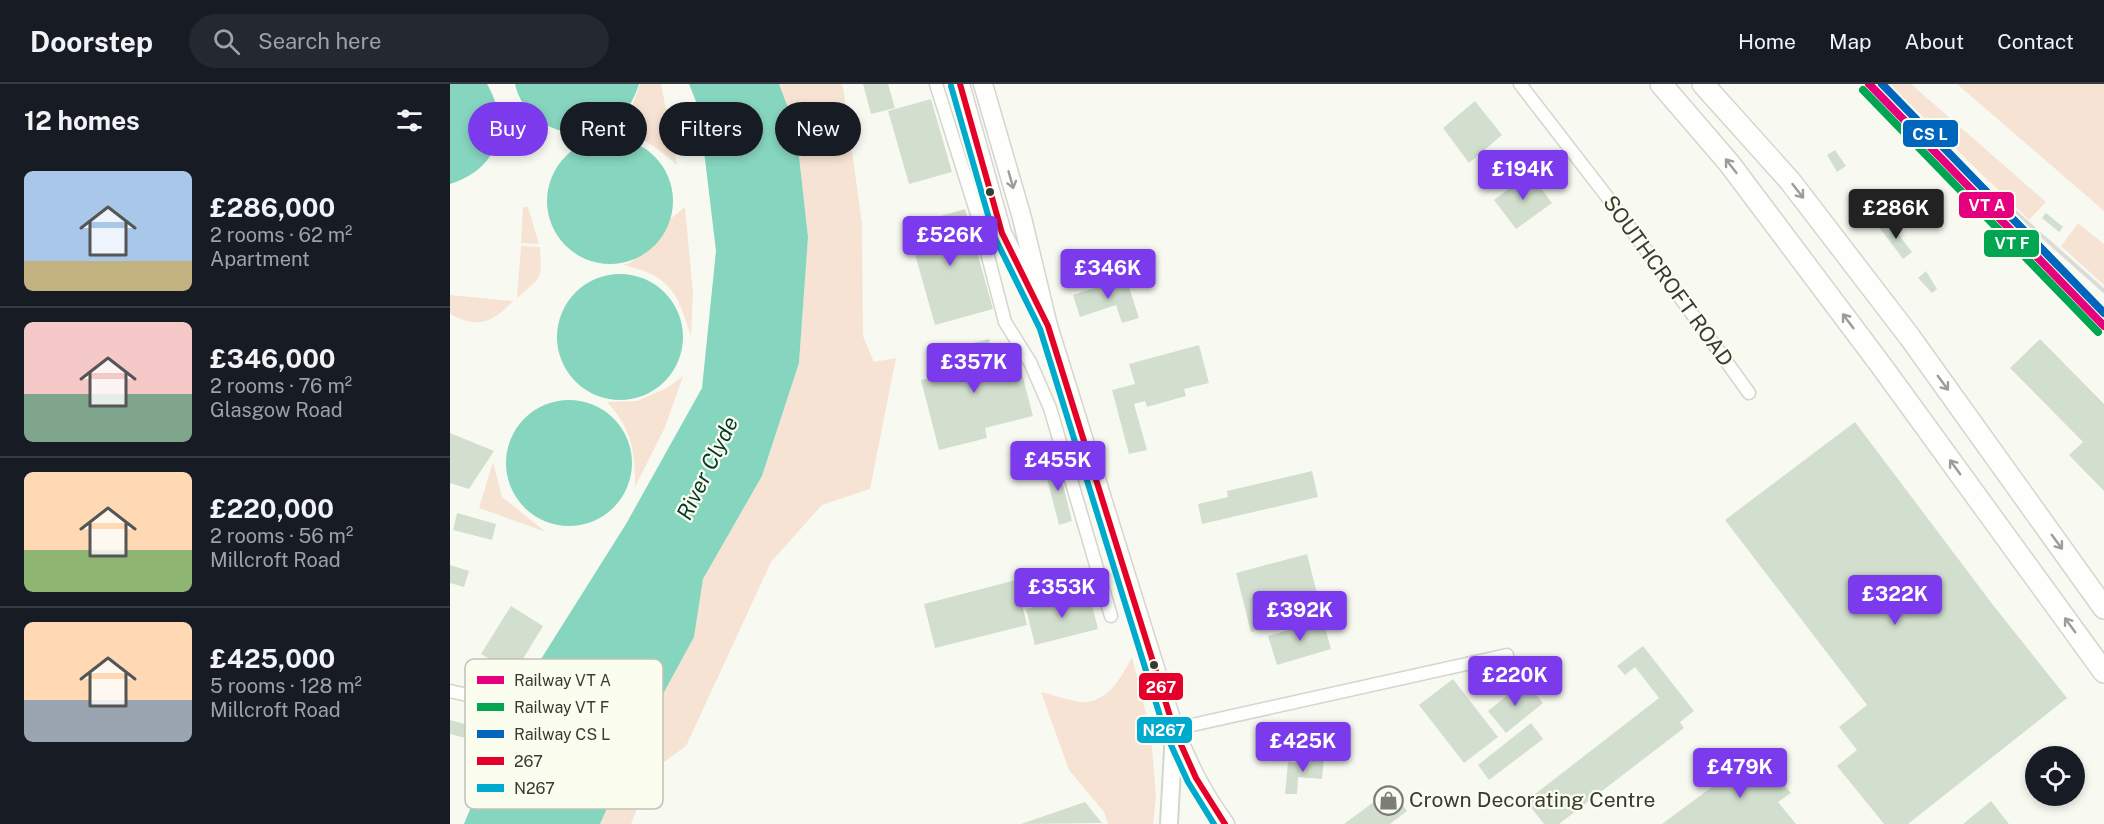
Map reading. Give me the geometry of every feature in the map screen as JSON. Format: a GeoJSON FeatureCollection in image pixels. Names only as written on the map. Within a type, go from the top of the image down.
{"type":"FeatureCollection","features":[{"type":"Feature","properties":{"kind":"highway"},"geometry":{"type":"LineString","coordinates":[[1661,84],[1729,163],[1884,368],[2104,672]]}},
{"type":"Feature","properties":{"kind":"highway"},"geometry":{"type":"LineString","coordinates":[[1703,84],[1790,181],[1909,336],[2104,608]]}},
{"type":"Feature","properties":{"kind":"main road"},"geometry":{"type":"LineString","coordinates":[[960,84],[1002,232],[1048,326]]}},
{"type":"Feature","properties":{"kind":"main road"},"geometry":{"type":"LineString","coordinates":[[982,84],[1022,218],[1048,326],[1174,729],[1191,771],[1207,800],[1225,824]]}},
{"type":"Feature","properties":{"kind":"street"},"geometry":{"type":"LineString","coordinates":[[936,84],[977,214],[1005,322],[1030,362],[1050,408],[1111,616]]}},
{"type":"Feature","properties":{"kind":"street","name":"SOUTHCROFT ROAD"},"geometry":{"type":"LineString","coordinates":[[1520,84],[1614,207],[1749,393]]}},
{"type":"Feature","properties":{"kind":"street"},"geometry":{"type":"LineString","coordinates":[[1169,824],[1174,729],[1507,655]]}},
{"type":"Feature","properties":{"kind":"street"},"geometry":{"type":"LineString","coordinates":[[450,691],[465,694]]}},
{"type":"Feature","properties":{"kind":"shaded area"},"geometry":{"type":"Polygon","coordinates":[[[640,84],[661,84],[665,102],[659,102],[659,150],[647,142],[647,102],[634,102],[640,84]]]}},
{"type":"Feature","properties":{"kind":"shaded area"},"geometry":{"type":"Polygon","coordinates":[[[779,84],[841,84],[845,102],[786,102],[779,84]]]}},
{"type":"Feature","properties":{"kind":"shaded area"},"geometry":{"type":"Polygon","coordinates":[[[1889,84],[1911,84],[2046,202],[2029,220],[1889,84]]]}},
{"type":"Feature","properties":{"kind":"shaded area"},"geometry":{"type":"Polygon","coordinates":[[[1957,84],[2104,84],[2104,211],[1957,84]]]}},
{"type":"Feature","properties":{"kind":"shaded area"},"geometry":{"type":"Polygon","coordinates":[[[666,156],[675,156],[677,165],[666,156]]]}},
{"type":"Feature","properties":{"kind":"shaded area"},"geometry":{"type":"Polygon","coordinates":[[[799,156],[853,156],[862,223],[863,336],[874,362],[896,358],[870,489],[822,505],[771,562],[686,746],[663,763],[663,694],[694,637],[703,579],[762,476],[799,363],[808,237],[799,156]]]}},
{"type":"Feature","properties":{"kind":"shaded area"},"geometry":{"type":"Polygon","coordinates":[[[523,207],[528,207],[539,244],[521,243],[523,207]]]}},
{"type":"Feature","properties":{"kind":"shaded area"},"geometry":{"type":"Polygon","coordinates":[[[685,207],[693,292],[691,336],[681,308],[670,288],[652,275],[623,265],[632,262],[657,241],[669,220],[685,207]]]}},
{"type":"Feature","properties":{"kind":"shaded area"},"geometry":{"type":"Polygon","coordinates":[[[2078,223],[2104,244],[2104,285],[2061,246],[2078,223]]]}},
{"type":"Feature","properties":{"kind":"shaded area"},"geometry":{"type":"Polygon","coordinates":[[[521,246],[540,247],[541,266],[536,281],[517,298],[521,246]]]}},
{"type":"Feature","properties":{"kind":"shaded area"},"geometry":{"type":"Polygon","coordinates":[[[450,295],[513,301],[491,319],[477,322],[460,319],[450,314],[450,295]]]}},
{"type":"Feature","properties":{"kind":"shaded area"},"geometry":{"type":"Polygon","coordinates":[[[683,376],[665,427],[635,487],[633,451],[627,431],[607,402],[637,401],[667,388],[683,376]]]}},
{"type":"Feature","properties":{"kind":"shaded area"},"geometry":{"type":"Polygon","coordinates":[[[493,462],[502,497],[546,532],[479,508],[493,462]]]}},
{"type":"Feature","properties":{"kind":"shaded area"},"geometry":{"type":"Polygon","coordinates":[[[1132,657],[1151,734],[1156,797],[1153,824],[1108,824],[1104,812],[1069,770],[1041,692],[1078,702],[1095,700],[1114,686],[1132,657]]]}},
{"type":"Feature","properties":{"kind":"shaded area"},"geometry":{"type":"Polygon","coordinates":[[[607,809],[637,809],[631,824],[600,824],[607,809]]]}},
{"type":"Feature","properties":{"kind":"water"},"geometry":{"type":"Polygon","coordinates":[[[450,84],[487,84],[496,102],[468,102],[468,156],[490,156],[480,168],[450,184],[450,84]]]}},
{"type":"Feature","properties":{"kind":"water"},"geometry":{"type":"Polygon","coordinates":[[[515,84],[639,84],[631,102],[560,102],[560,130],[548,126],[548,102],[522,102],[515,84]]]}},
{"type":"Feature","properties":{"kind":"water","name":"River Clyde"},"geometry":{"type":"Polygon","coordinates":[[[689,84],[779,84],[786,102],[775,102],[775,156],[799,156],[808,237],[799,363],[762,476],[703,579],[694,637],[663,694],[663,659],[541,659],[626,524],[702,388],[716,251],[705,156],[763,156],[763,102],[696,102],[689,84]]]}},
{"type":"Feature","properties":{"kind":"water"},"geometry":{"type":"Polygon","coordinates":[[[647,150],[655,156],[662,166],[672,189],[672,213],[662,236],[655,246],[645,253],[622,263],[598,263],[575,253],[565,246],[558,236],[548,213],[548,189],[552,177],[565,156],[647,156],[647,150]]]}},
{"type":"Feature","properties":{"kind":"water"},"geometry":{"type":"Polygon","coordinates":[[[620,274],[644,279],[665,292],[678,313],[683,337],[678,361],[665,382],[644,395],[620,400],[596,395],[575,382],[562,361],[557,337],[562,313],[575,292],[596,279],[620,274]]]}},
{"type":"Feature","properties":{"kind":"water"},"geometry":{"type":"Polygon","coordinates":[[[569,400],[593,405],[614,418],[627,439],[632,463],[627,487],[614,508],[593,521],[569,526],[545,521],[524,508],[511,487],[506,463],[511,439],[524,418],[545,405],[569,400]]]}},
{"type":"Feature","properties":{"kind":"water","name":"River Clyde"},"geometry":{"type":"Polygon","coordinates":[[[470,809],[607,809],[600,824],[464,824],[470,809]]]}},
{"type":"Feature","properties":{"kind":"building"},"geometry":{"type":"Polygon","coordinates":[[[863,84],[888,84],[895,108],[871,114],[863,84]]]}},
{"type":"Feature","properties":{"kind":"building"},"geometry":{"type":"Polygon","coordinates":[[[931,99],[952,172],[909,184],[888,111],[931,99]]]}},
{"type":"Feature","properties":{"kind":"building"},"geometry":{"type":"Polygon","coordinates":[[[1475,101],[1502,135],[1469,163],[1443,128],[1475,101]]]}},
{"type":"Feature","properties":{"kind":"building"},"geometry":{"type":"Polygon","coordinates":[[[1835,150],[1846,166],[1837,172],[1827,155],[1835,150]]]}},
{"type":"Feature","properties":{"kind":"building"},"geometry":{"type":"Polygon","coordinates":[[[1530,173],[1552,203],[1516,229],[1494,200],[1530,173]]]}},
{"type":"Feature","properties":{"kind":"building"},"geometry":{"type":"Polygon","coordinates":[[[965,209],[993,309],[935,325],[907,226],[965,209]]]}},
{"type":"Feature","properties":{"kind":"building"},"geometry":{"type":"Polygon","coordinates":[[[2046,213],[2063,227],[2059,232],[2042,218],[2046,213]]]}},
{"type":"Feature","properties":{"kind":"building"},"geometry":{"type":"Polygon","coordinates":[[[1888,221],[1912,252],[1903,259],[1879,227],[1888,221]]]}},
{"type":"Feature","properties":{"kind":"building"},"geometry":{"type":"Polygon","coordinates":[[[1926,271],[1937,289],[1932,293],[1918,278],[1926,271]]]}},
{"type":"Feature","properties":{"kind":"building"},"geometry":{"type":"Polygon","coordinates":[[[1126,278],[1139,318],[1122,323],[1116,305],[1080,317],[1073,295],[1126,278]]]}},
{"type":"Feature","properties":{"kind":"building"},"geometry":{"type":"Polygon","coordinates":[[[989,339],[995,361],[1017,355],[1033,416],[985,428],[987,438],[939,450],[921,380],[939,376],[933,353],[989,339]]]}},
{"type":"Feature","properties":{"kind":"building"},"geometry":{"type":"Polygon","coordinates":[[[2040,339],[2104,404],[2104,491],[2069,455],[2083,442],[2010,368],[2040,339]]]}},
{"type":"Feature","properties":{"kind":"building"},"geometry":{"type":"Polygon","coordinates":[[[1199,345],[1209,383],[1184,389],[1186,396],[1147,407],[1145,401],[1134,404],[1147,450],[1129,454],[1112,390],[1135,384],[1129,364],[1199,345]]]}},
{"type":"Feature","properties":{"kind":"building"},"geometry":{"type":"Polygon","coordinates":[[[1855,422],[1993,605],[2067,698],[1908,824],[1884,824],[1837,766],[1857,750],[1839,727],[1867,705],[1725,520],[1855,422]]]}},
{"type":"Feature","properties":{"kind":"building"},"geometry":{"type":"Polygon","coordinates":[[[450,433],[494,451],[469,489],[450,483],[450,433]]]}},
{"type":"Feature","properties":{"kind":"building"},"geometry":{"type":"Polygon","coordinates":[[[1057,460],[1072,521],[1059,525],[1043,463],[1057,460]]]}},
{"type":"Feature","properties":{"kind":"building"},"geometry":{"type":"Polygon","coordinates":[[[1312,471],[1318,497],[1202,524],[1198,504],[1228,497],[1227,491],[1312,471]]]}},
{"type":"Feature","properties":{"kind":"building"},"geometry":{"type":"Polygon","coordinates":[[[457,513],[496,524],[492,540],[453,530],[457,513]]]}},
{"type":"Feature","properties":{"kind":"building"},"geometry":{"type":"Polygon","coordinates":[[[1307,554],[1322,613],[1251,632],[1236,573],[1307,554]]]}},
{"type":"Feature","properties":{"kind":"building"},"geometry":{"type":"Polygon","coordinates":[[[450,565],[469,571],[464,587],[450,583],[450,565]]]}},
{"type":"Feature","properties":{"kind":"building"},"geometry":{"type":"Polygon","coordinates":[[[1016,580],[1027,625],[935,648],[924,604],[1016,580]]]}},
{"type":"Feature","properties":{"kind":"building"},"geometry":{"type":"Polygon","coordinates":[[[1089,593],[1098,629],[1035,645],[1026,609],[1089,593]]]}},
{"type":"Feature","properties":{"kind":"building"},"geometry":{"type":"Polygon","coordinates":[[[511,606],[543,626],[523,659],[489,659],[481,654],[511,606]]]}},
{"type":"Feature","properties":{"kind":"building"},"geometry":{"type":"Polygon","coordinates":[[[1323,620],[1331,649],[1277,665],[1268,636],[1323,620]]]}},
{"type":"Feature","properties":{"kind":"building"},"geometry":{"type":"Polygon","coordinates":[[[1643,646],[1694,711],[1680,722],[1684,728],[1559,824],[1544,824],[1526,801],[1659,698],[1635,667],[1625,675],[1617,666],[1643,646]]]}},
{"type":"Feature","properties":{"kind":"building"},"geometry":{"type":"Polygon","coordinates":[[[1453,679],[1498,737],[1464,763],[1419,705],[1453,679]]]}},
{"type":"Feature","properties":{"kind":"building"},"geometry":{"type":"Polygon","coordinates":[[[1525,681],[1543,703],[1506,733],[1488,711],[1525,681]]]}},
{"type":"Feature","properties":{"kind":"building"},"geometry":{"type":"Polygon","coordinates":[[[450,720],[465,724],[465,738],[450,734],[450,720]]]}},
{"type":"Feature","properties":{"kind":"building"},"geometry":{"type":"Polygon","coordinates":[[[1531,723],[1543,739],[1489,780],[1478,765],[1531,723]]]}},
{"type":"Feature","properties":{"kind":"building"},"geometry":{"type":"Polygon","coordinates":[[[1759,752],[1791,793],[1778,802],[1796,824],[1662,824],[1759,752]]]}},
{"type":"Feature","properties":{"kind":"building"},"geometry":{"type":"Polygon","coordinates":[[[1311,757],[1324,758],[1322,779],[1298,777],[1297,794],[1285,794],[1288,762],[1310,764],[1311,757]]]}},
{"type":"Feature","properties":{"kind":"building","name":"Crown Decorating Centre"},"geometry":{"type":"Polygon","coordinates":[[[1391,789],[1407,811],[1390,824],[1344,824],[1391,789]]]}},
{"type":"Feature","properties":{"kind":"building"},"geometry":{"type":"Polygon","coordinates":[[[1991,801],[2009,824],[1963,824],[1991,801]]]}},
{"type":"Feature","properties":{"kind":"building"},"geometry":{"type":"Polygon","coordinates":[[[1085,802],[1102,823],[1021,824],[1085,802]]]}},
{"type":"Feature","properties":{"kind":"railway"},"geometry":{"type":"LineString","coordinates":[[1948,152],[2104,291]]}},
{"type":"Feature","properties":{"kind":"transit line","name":"267"},"geometry":{"type":"LineString","coordinates":[[960,84],[1002,233],[1048,326],[1174,729],[1196,778],[1225,824]]}},
{"type":"Feature","properties":{"kind":"transit line"},"geometry":{"type":"LineString","coordinates":[[1869,84],[2104,326]]}},
{"type":"Feature","properties":{"kind":"transit line"},"geometry":{"type":"LineString","coordinates":[[1882,84],[2104,313]]}},
{"type":"Feature","properties":{"kind":"transit line","name":"N267"},"geometry":{"type":"LineString","coordinates":[[951,86],[994,236],[1040,329],[1165,732],[1188,782],[1214,824]]}},
{"type":"Feature","properties":{"kind":"transit line"},"geometry":{"type":"LineString","coordinates":[[1863,90],[2098,332]]}},
{"type":"Feature","properties":{"kind":"place","name":"Crown Decorating Centre"},"geometry":{"type":"Point","coordinates":[1388,800]}}]}
